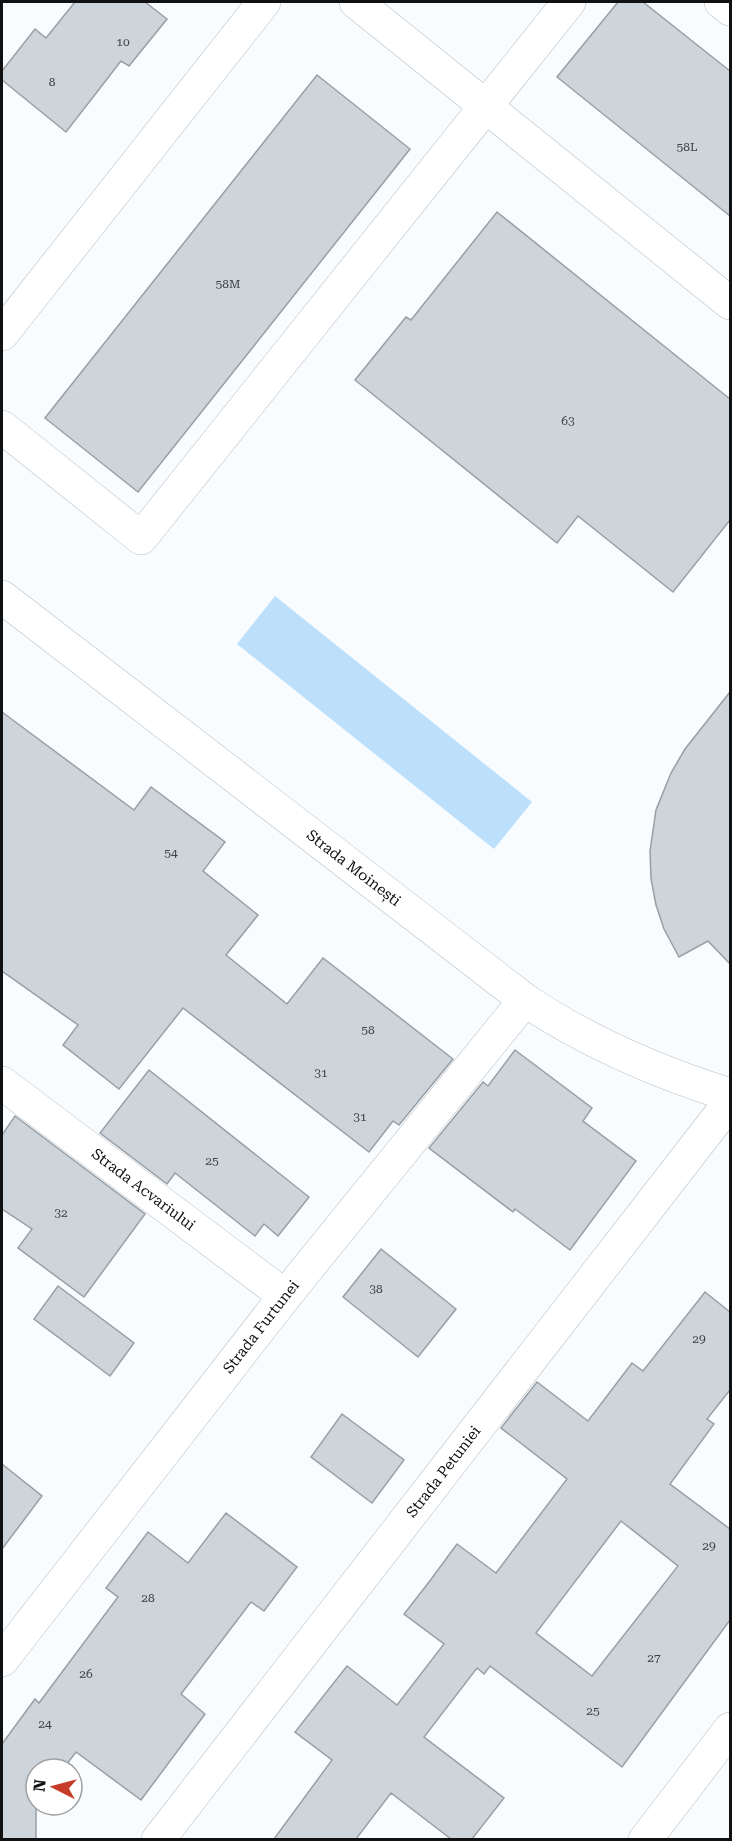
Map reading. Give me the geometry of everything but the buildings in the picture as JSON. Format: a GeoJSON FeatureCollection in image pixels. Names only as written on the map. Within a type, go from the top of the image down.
{"type":"FeatureCollection","features":[{"type":"Feature","properties":{"kind":"street"},"geometry":{"type":"LineString","coordinates":[[2,334],[264,2]]}},
{"type":"Feature","properties":{"kind":"street"},"geometry":{"type":"LineString","coordinates":[[356,2],[730,303]]}},
{"type":"Feature","properties":{"kind":"street"},"geometry":{"type":"LineString","coordinates":[[2,427],[141,538],[568,2]]}},
{"type":"Feature","properties":{"kind":"street"},"geometry":{"type":"LineString","coordinates":[[721,2],[730,9]]}},
{"type":"Feature","properties":{"kind":"street","name":"Strada Moinești"},"geometry":{"type":"LineString","coordinates":[[2,597],[525,1000],[554,1019],[648,1067],[730,1095]]}},
{"type":"Feature","properties":{"kind":"street","name":"Strada Furtunei"},"geometry":{"type":"LineString","coordinates":[[2,1660],[285,1296],[525,1000]]}},
{"type":"Feature","properties":{"kind":"street","name":"Strada Acvariului"},"geometry":{"type":"LineString","coordinates":[[2,1083],[285,1296]]}},
{"type":"Feature","properties":{"kind":"street","name":"Strada Petuniei"},"geometry":{"type":"LineString","coordinates":[[158,1839],[730,1102]]}},
{"type":"Feature","properties":{"kind":"street"},"geometry":{"type":"LineString","coordinates":[[645,1839],[730,1729]]}},
{"type":"Feature","properties":{"kind":"shaded area"},"geometry":{"type":"Polygon","coordinates":[[[275,596],[532,802],[494,849],[237,644],[275,596]]]}}]}
